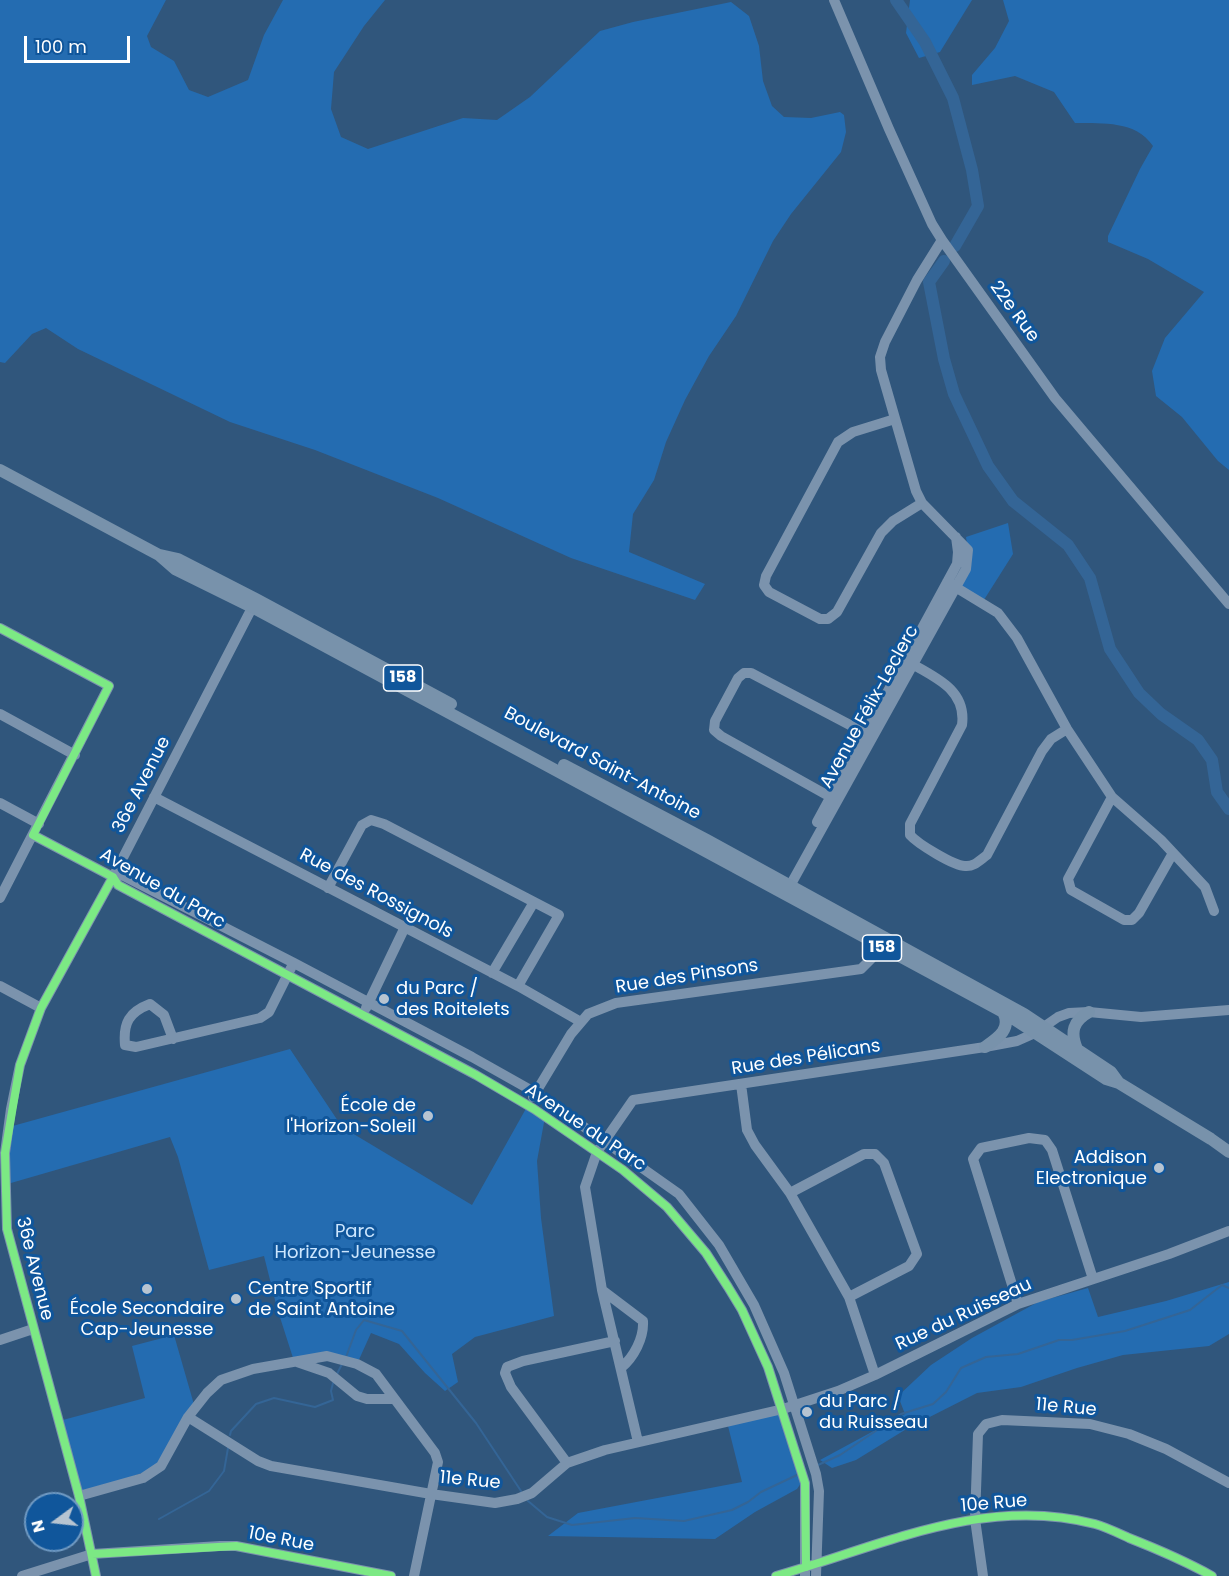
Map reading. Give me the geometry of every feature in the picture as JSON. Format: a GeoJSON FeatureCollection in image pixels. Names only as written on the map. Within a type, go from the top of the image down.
{"type":"FeatureCollection","features":[{"type":"Feature","properties":{"kind":"main road","name":"Boulevard Saint-Antoine"},"geometry":{"type":"LineString","coordinates":[[0,470],[159,555],[178,559],[254,603],[881,941],[1003,1012]]}},
{"type":"Feature","properties":{"kind":"main road","name":"Boulevard Saint-Antoine"},"geometry":{"type":"LineString","coordinates":[[881,941],[1024,1014],[1040,1030]]}},
{"type":"Feature","properties":{"kind":"main road","name":"158"},"geometry":{"type":"LineString","coordinates":[[1003,1012],[1077,1049],[1111,1072],[1119,1083]]}},
{"type":"Feature","properties":{"kind":"main road"},"geometry":{"type":"LineString","coordinates":[[985,1047],[1001,1036],[1006,1028],[1007,1020],[1003,1012]]}},
{"type":"Feature","properties":{"kind":"main road"},"geometry":{"type":"LineString","coordinates":[[1077,1049],[1072,1038],[1074,1026],[1079,1018],[1089,1012]]}},
{"type":"Feature","properties":{"kind":"main road","name":"158"},"geometry":{"type":"LineString","coordinates":[[1040,1030],[1106,1079],[1119,1083],[1229,1152]]}},
{"type":"Feature","properties":{"kind":"street","name":"22e Rue"},"geometry":{"type":"LineString","coordinates":[[834,0],[889,129],[932,224],[942,240],[1055,398],[1229,604]]}},
{"type":"Feature","properties":{"kind":"street","name":"Avenue Félix-Leclerc"},"geometry":{"type":"LineString","coordinates":[[786,889],[952,584],[966,569],[968,550],[922,503],[916,491],[881,370],[880,357],[885,342],[917,280],[942,240]]}},
{"type":"Feature","properties":{"kind":"street"},"geometry":{"type":"LineString","coordinates":[[895,419],[853,432],[838,442],[766,576],[764,585],[769,592],[820,619],[828,619],[837,612],[881,533],[892,521],[922,503]]}},
{"type":"Feature","properties":{"kind":"street"},"geometry":{"type":"LineString","coordinates":[[952,584],[998,613],[1017,638],[1067,729],[1112,797],[1161,840],[1205,888],[1214,911]]}},
{"type":"Feature","properties":{"kind":"street","name":"36e Avenue"},"geometry":{"type":"LineString","coordinates":[[78,1492],[3,1220],[5,1164],[3,1142],[20,1065],[41,1008],[113,877],[254,603]]}},
{"type":"Feature","properties":{"kind":"street"},"geometry":{"type":"LineString","coordinates":[[0,628],[109,686],[1,894]]}},
{"type":"Feature","properties":{"kind":"street"},"geometry":{"type":"LineString","coordinates":[[909,662],[944,682],[956,695],[964,712],[962,725],[910,824],[910,835],[919,845],[964,867],[974,865],[987,855],[1042,751],[1051,739],[1067,729]]}},
{"type":"Feature","properties":{"kind":"street"},"geometry":{"type":"LineString","coordinates":[[834,799],[721,736],[714,730],[719,712],[738,678],[752,673],[869,734]]}},
{"type":"Feature","properties":{"kind":"street"},"geometry":{"type":"LineString","coordinates":[[0,714],[75,755]]}},
{"type":"Feature","properties":{"kind":"street","name":"Rue des Rossignols"},"geometry":{"type":"LineString","coordinates":[[154,797],[518,986],[581,1022]]}},
{"type":"Feature","properties":{"kind":"street"},"geometry":{"type":"LineString","coordinates":[[1112,797],[1068,879],[1071,891],[1124,920],[1132,920],[1139,913],[1173,853]]}},
{"type":"Feature","properties":{"kind":"street"},"geometry":{"type":"LineString","coordinates":[[0,803],[39,824]]}},
{"type":"Feature","properties":{"kind":"street"},"geometry":{"type":"LineString","coordinates":[[328,888],[362,825],[371,820],[384,824],[559,915],[518,986]]}},
{"type":"Feature","properties":{"kind":"street","name":"Avenue du Parc"},"geometry":{"type":"LineString","coordinates":[[33,835],[113,877],[118,885],[528,1105],[597,1152],[667,1206],[706,1253],[747,1321],[768,1367],[806,1483],[809,1569],[816,1576]]}},
{"type":"Feature","properties":{"kind":"street","name":"Avenue du Parc"},"geometry":{"type":"LineString","coordinates":[[113,877],[122,875],[472,1057],[536,1093],[679,1194],[719,1245],[741,1281],[765,1329],[795,1406],[819,1491],[809,1569]]}},
{"type":"Feature","properties":{"kind":"street"},"geometry":{"type":"LineString","coordinates":[[492,973],[534,902]]}},
{"type":"Feature","properties":{"kind":"street"},"geometry":{"type":"LineString","coordinates":[[362,1014],[405,927]]}},
{"type":"Feature","properties":{"kind":"street","name":"Rue des Pinsons"},"geometry":{"type":"LineString","coordinates":[[528,1105],[571,1035],[588,1014],[616,1003],[861,969],[872,959],[881,941]]}},
{"type":"Feature","properties":{"kind":"street"},"geometry":{"type":"LineString","coordinates":[[173,1039],[164,1015],[150,1005],[136,1009],[128,1020],[124,1035],[125,1045],[136,1047],[173,1039],[260,1018],[269,1012],[294,963]]}},
{"type":"Feature","properties":{"kind":"street"},"geometry":{"type":"LineString","coordinates":[[0,986],[41,1008]]}},
{"type":"Feature","properties":{"kind":"street"},"geometry":{"type":"LineString","coordinates":[[1040,1030],[1069,1013],[1089,1012],[1141,1017],[1229,1010]]}},
{"type":"Feature","properties":{"kind":"street","name":"Rue des Pélicans"},"geometry":{"type":"LineString","coordinates":[[638,1442],[602,1290],[585,1187],[597,1152],[633,1100],[985,1047],[1017,1041],[1040,1030]]}},
{"type":"Feature","properties":{"kind":"street"},"geometry":{"type":"LineString","coordinates":[[464,1069],[472,1057]]}},
{"type":"Feature","properties":{"kind":"street"},"geometry":{"type":"LineString","coordinates":[[741,1084],[747,1130],[754,1145],[790,1193],[849,1297],[875,1375]]}},
{"type":"Feature","properties":{"kind":"street"},"geometry":{"type":"LineString","coordinates":[[1018,1304],[973,1159],[981,1148],[1029,1138],[1045,1140],[1052,1150],[1093,1280]]}},
{"type":"Feature","properties":{"kind":"street"},"geometry":{"type":"LineString","coordinates":[[790,1193],[864,1154],[875,1154],[884,1163],[917,1254],[909,1266],[849,1297]]}},
{"type":"Feature","properties":{"kind":"street","name":"Rue du Ruisseau"},"geometry":{"type":"LineString","coordinates":[[783,1409],[838,1391],[875,1375],[1018,1304],[1093,1280],[1229,1231]]}},
{"type":"Feature","properties":{"kind":"street"},"geometry":{"type":"LineString","coordinates":[[602,1290],[643,1321],[644,1331],[630,1360],[621,1368]]}},
{"type":"Feature","properties":{"kind":"street"},"geometry":{"type":"LineString","coordinates":[[0,1340],[33,1329]]}},
{"type":"Feature","properties":{"kind":"street"},"geometry":{"type":"LineString","coordinates":[[567,1463],[511,1387],[505,1373],[507,1367],[523,1360],[615,1341]]}},
{"type":"Feature","properties":{"kind":"street"},"geometry":{"type":"LineString","coordinates":[[84,1495],[143,1478],[161,1466],[188,1417],[221,1380],[253,1369],[327,1356],[357,1364],[376,1374],[435,1453],[438,1462],[414,1576]]}},
{"type":"Feature","properties":{"kind":"street"},"geometry":{"type":"LineString","coordinates":[[294,1361],[329,1373],[357,1396],[367,1399],[393,1399]]}},
{"type":"Feature","properties":{"kind":"street","name":"11e Rue"},"geometry":{"type":"LineString","coordinates":[[188,1417],[258,1461],[271,1466],[495,1503],[518,1499],[532,1493],[567,1463],[605,1450],[783,1409]]}},
{"type":"Feature","properties":{"kind":"street","name":"11e Rue"},"geometry":{"type":"LineString","coordinates":[[983,1576],[975,1519],[978,1434],[986,1424],[1002,1420],[1090,1424],[1129,1434],[1166,1449],[1229,1483]]}},
{"type":"Feature","properties":{"kind":"street","name":"10e Rue"},"geometry":{"type":"LineString","coordinates":[[776,1576],[809,1569],[946,1524],[1014,1514],[1096,1524],[1177,1557],[1212,1576]]}},
{"type":"Feature","properties":{"kind":"street","name":"36e Avenue"},"geometry":{"type":"LineString","coordinates":[[84,1518],[96,1576]]}},
{"type":"Feature","properties":{"kind":"street","name":"10e Rue"},"geometry":{"type":"LineString","coordinates":[[22,1576],[46,1573],[92,1554],[236,1546],[391,1576]]}},
{"type":"Feature","properties":{"kind":"green space"},"geometry":{"type":"Polygon","coordinates":[[[0,0],[166,0],[147,36],[151,47],[174,61],[189,90],[208,97],[248,80],[264,35],[283,0],[385,0],[364,26],[334,72],[331,109],[341,137],[368,149],[463,118],[497,120],[530,97],[600,31],[731,2],[749,16],[759,46],[763,81],[772,106],[784,117],[811,118],[840,112],[844,115],[846,132],[841,152],[791,214],[773,241],[736,316],[709,356],[685,400],[666,442],[654,480],[633,514],[629,552],[705,584],[695,600],[571,558],[438,498],[315,450],[230,422],[78,349],[46,328],[32,334],[5,363],[0,362],[0,0]]]}},
{"type":"Feature","properties":{"kind":"green space"},"geometry":{"type":"Polygon","coordinates":[[[910,0],[972,0],[940,52],[919,58],[906,33],[910,0]]]}},
{"type":"Feature","properties":{"kind":"green space"},"geometry":{"type":"Polygon","coordinates":[[[1003,0],[1229,0],[1229,470],[1218,461],[1182,417],[1156,396],[1152,371],[1165,338],[1204,292],[1148,259],[1108,242],[1108,236],[1153,146],[1137,132],[1118,125],[1075,123],[1054,92],[1015,76],[972,85],[972,75],[995,48],[1009,21],[1003,0]]]}},
{"type":"Feature","properties":{"kind":"green space"},"geometry":{"type":"Polygon","coordinates":[[[1008,523],[1013,554],[982,603],[956,587],[968,550],[966,537],[1008,523]]]}},
{"type":"Feature","properties":{"kind":"green space","name":"Parc Horizon-Jeunesse"},"geometry":{"type":"Polygon","coordinates":[[[290,1049],[342,1127],[472,1205],[528,1105],[545,1117],[537,1161],[541,1218],[554,1316],[475,1337],[452,1354],[458,1382],[445,1391],[399,1344],[371,1333],[357,1364],[327,1356],[294,1361],[264,1256],[209,1270],[178,1157],[170,1137],[4,1185],[9,1127],[290,1049]]]}},
{"type":"Feature","properties":{"kind":"green space"},"geometry":{"type":"Polygon","coordinates":[[[1229,1282],[1229,1334],[1209,1346],[1123,1355],[1021,1387],[977,1393],[908,1428],[856,1460],[832,1468],[820,1460],[905,1414],[898,1396],[931,1365],[972,1338],[1038,1302],[1088,1288],[1098,1317],[1166,1301],[1229,1282]]]}},
{"type":"Feature","properties":{"kind":"green space"},"geometry":{"type":"Polygon","coordinates":[[[174,1335],[195,1408],[161,1466],[84,1494],[84,1492],[78,1492],[59,1421],[145,1398],[132,1346],[174,1335]]]}},
{"type":"Feature","properties":{"kind":"green space"},"geometry":{"type":"Polygon","coordinates":[[[783,1409],[801,1483],[797,1489],[755,1512],[715,1539],[548,1536],[578,1513],[742,1482],[727,1422],[783,1409]]]}},
{"type":"Feature","properties":{"kind":"waterway"},"geometry":{"type":"LineString","coordinates":[[896,0],[925,42],[953,98],[972,170],[978,206],[955,246]]}},
{"type":"Feature","properties":{"kind":"waterway"},"geometry":{"type":"LineString","coordinates":[[944,261],[929,282],[944,359],[954,394],[988,466],[1013,501],[1068,545],[1090,578],[1110,649],[1139,693],[1161,714],[1198,740],[1212,760],[1217,792],[1229,809]]}},
{"type":"Feature","properties":{"kind":"waterway"},"geometry":{"type":"LineString","coordinates":[[818,1465],[840,1455],[901,1414],[933,1404],[946,1392],[961,1368],[986,1357],[1018,1354],[1059,1340],[1125,1331],[1190,1310],[1222,1285],[1229,1288]]}},
{"type":"Feature","properties":{"kind":"waterway"},"geometry":{"type":"LineString","coordinates":[[346,1357],[356,1330],[364,1320],[402,1331],[476,1423],[521,1491]]}},
{"type":"Feature","properties":{"kind":"waterway"},"geometry":{"type":"LineString","coordinates":[[337,1374],[342,1364]]}},
{"type":"Feature","properties":{"kind":"waterway"},"geometry":{"type":"LineString","coordinates":[[230,1435],[231,1431],[256,1404],[274,1398],[315,1407],[333,1400],[331,1391],[333,1383]]}},
{"type":"Feature","properties":{"kind":"waterway"},"geometry":{"type":"LineString","coordinates":[[159,1519],[209,1491],[224,1471],[228,1448]]}},
{"type":"Feature","properties":{"kind":"waterway"},"geometry":{"type":"LineString","coordinates":[[528,1501],[547,1517],[572,1525],[635,1518],[684,1521],[732,1510],[761,1492],[797,1475]]}},
{"type":"Feature","properties":{"kind":"cycle path"},"geometry":{"type":"LineString","coordinates":[[0,628],[109,686],[33,835],[113,877],[118,885],[476,1075],[534,1109],[623,1170],[667,1207],[706,1253],[728,1287],[742,1310],[768,1367],[805,1483],[806,1567]]}},
{"type":"Feature","properties":{"kind":"cycle path"},"geometry":{"type":"LineString","coordinates":[[96,1576],[79,1496],[7,1229],[5,1153],[20,1065],[41,1008],[113,877]]}},
{"type":"Feature","properties":{"kind":"cycle path"},"geometry":{"type":"LineString","coordinates":[[776,1576],[933,1528],[973,1520],[1013,1516],[1054,1517],[1099,1525],[1212,1576]]}},
{"type":"Feature","properties":{"kind":"cycle path"},"geometry":{"type":"LineString","coordinates":[[92,1554],[236,1546],[391,1576]]}},
{"type":"Feature","properties":{"kind":"place","name":"du Parc / des Roitelets"},"geometry":{"type":"Point","coordinates":[384,999]}},
{"type":"Feature","properties":{"kind":"place","name":"École de l'Horizon-Soleil"},"geometry":{"type":"Point","coordinates":[428,1116]}},
{"type":"Feature","properties":{"kind":"place","name":"Addison Electronique"},"geometry":{"type":"Point","coordinates":[1159,1168]}},
{"type":"Feature","properties":{"kind":"place","name":"École Secondaire Cap-Jeunesse"},"geometry":{"type":"Point","coordinates":[147,1289]}},
{"type":"Feature","properties":{"kind":"place","name":"Centre Sportif de Saint Antoine"},"geometry":{"type":"Point","coordinates":[236,1299]}},
{"type":"Feature","properties":{"kind":"place","name":"du Parc / du Ruisseau"},"geometry":{"type":"Point","coordinates":[807,1412]}}]}
